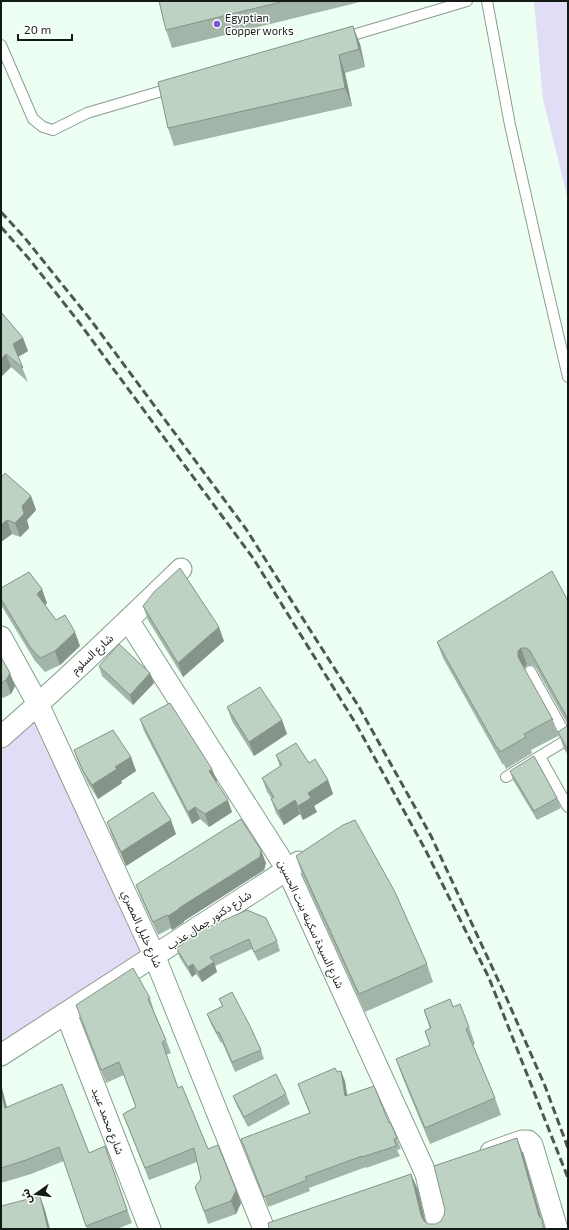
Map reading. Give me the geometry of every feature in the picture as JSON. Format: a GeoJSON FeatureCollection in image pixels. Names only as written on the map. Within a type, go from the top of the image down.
{"type":"FeatureCollection","features":[{"type":"Feature","properties":{"kind":"street","name":"شارع السلوم"},"geometry":{"type":"LineString","coordinates":[[1,737],[128,620],[181,568]]}},
{"type":"Feature","properties":{"kind":"street","name":"شارع السيدة سكينه بنت الحسين"},"geometry":{"type":"LineString","coordinates":[[128,620],[245,818],[287,870],[426,1174],[440,1229]]}},
{"type":"Feature","properties":{"kind":"street","name":"شارع خليل المصري"},"geometry":{"type":"LineString","coordinates":[[1,637],[38,704],[133,889],[154,955],[271,1227]]}},
{"type":"Feature","properties":{"kind":"street","name":"شارع دكتور جمال عذب"},"geometry":{"type":"LineString","coordinates":[[1,1055],[312,853]]}},
{"type":"Feature","properties":{"kind":"street","name":"شارع محمد عبيد"},"geometry":{"type":"LineString","coordinates":[[66,1013],[150,1229]]}},
{"type":"Feature","properties":{"kind":"street"},"geometry":{"type":"LineString","coordinates":[[470,1159],[522,1141],[528,1141],[532,1145],[557,1229]]}},
{"type":"Feature","properties":{"kind":"lane"},"geometry":{"type":"LineString","coordinates":[[330,41],[467,1]]}},
{"type":"Feature","properties":{"kind":"lane"},"geometry":{"type":"LineString","coordinates":[[487,1],[510,125],[568,377]]}},
{"type":"Feature","properties":{"kind":"lane"},"geometry":{"type":"LineString","coordinates":[[1,45],[33,119],[43,127],[53,130],[87,113],[178,86]]}},
{"type":"Feature","properties":{"kind":"lane"},"geometry":{"type":"LineString","coordinates":[[506,777],[568,739],[530,671]]}},
{"type":"Feature","properties":{"kind":"lane"},"geometry":{"type":"LineString","coordinates":[[540,757],[568,807]]}},
{"type":"Feature","properties":{"kind":"shaded area"},"geometry":{"type":"Polygon","coordinates":[[[534,1],[568,1],[568,200],[543,99],[534,1]]]}},
{"type":"Feature","properties":{"kind":"shaded area"},"geometry":{"type":"Polygon","coordinates":[[[29,704],[152,950],[1,1044],[1,729],[29,704]]]}},
{"type":"Feature","properties":{"kind":"building"},"geometry":{"type":"Polygon","coordinates":[[[159,1],[285,1],[166,30],[159,1]]]}},
{"type":"Feature","properties":{"kind":"building"},"geometry":{"type":"Polygon","coordinates":[[[353,26],[359,49],[339,55],[345,88],[168,128],[158,82],[353,26]]]}},
{"type":"Feature","properties":{"kind":"building"},"geometry":{"type":"Polygon","coordinates":[[[1,312],[23,338],[13,344],[23,368],[6,354],[1,359],[1,312]]]}},
{"type":"Feature","properties":{"kind":"building"},"geometry":{"type":"Polygon","coordinates":[[[5,473],[31,496],[22,506],[24,514],[15,523],[7,520],[1,525],[1,478],[5,473]]]}},
{"type":"Feature","properties":{"kind":"building"},"geometry":{"type":"Polygon","coordinates":[[[180,568],[219,627],[178,663],[143,606],[154,592],[180,568]]]}},
{"type":"Feature","properties":{"kind":"building"},"geometry":{"type":"Polygon","coordinates":[[[552,571],[568,601],[568,719],[530,651],[527,648],[521,648],[518,651],[518,657],[553,720],[552,719],[524,734],[526,737],[500,752],[437,642],[552,571]]]}},
{"type":"Feature","properties":{"kind":"building"},"geometry":{"type":"Polygon","coordinates":[[[29,572],[42,589],[37,594],[56,620],[65,615],[75,632],[55,651],[40,658],[30,647],[1,599],[1,588],[29,572]]]}},
{"type":"Feature","properties":{"kind":"building"},"geometry":{"type":"Polygon","coordinates":[[[119,644],[150,673],[130,695],[99,666],[119,644]]]}},
{"type":"Feature","properties":{"kind":"building"},"geometry":{"type":"Polygon","coordinates":[[[1,657],[10,673],[6,680],[1,683],[1,657]]]}},
{"type":"Feature","properties":{"kind":"building"},"geometry":{"type":"Polygon","coordinates":[[[260,687],[282,720],[249,742],[227,707],[260,687]]]}},
{"type":"Feature","properties":{"kind":"building"},"geometry":{"type":"Polygon","coordinates":[[[170,703],[212,769],[209,771],[228,800],[205,814],[195,807],[188,812],[140,719],[170,703]]]}},
{"type":"Feature","properties":{"kind":"building"},"geometry":{"type":"Polygon","coordinates":[[[568,723],[568,750],[558,732],[567,726],[568,723]]]}},
{"type":"Feature","properties":{"kind":"building"},"geometry":{"type":"Polygon","coordinates":[[[113,730],[131,757],[115,767],[117,769],[92,785],[83,771],[74,750],[113,730]]]}},
{"type":"Feature","properties":{"kind":"building"},"geometry":{"type":"Polygon","coordinates":[[[296,743],[309,763],[315,759],[328,780],[308,793],[311,798],[298,806],[295,800],[278,811],[271,799],[274,797],[262,778],[282,765],[276,755],[296,743]]]}},
{"type":"Feature","properties":{"kind":"building"},"geometry":{"type":"Polygon","coordinates":[[[534,756],[557,798],[534,811],[510,771],[534,756]]]}},
{"type":"Feature","properties":{"kind":"building"},"geometry":{"type":"Polygon","coordinates":[[[153,792],[171,820],[121,852],[107,822],[153,792]]]}},
{"type":"Feature","properties":{"kind":"building"},"geometry":{"type":"Polygon","coordinates":[[[241,819],[261,850],[260,857],[168,916],[167,915],[153,922],[136,885],[241,819]]]}},
{"type":"Feature","properties":{"kind":"building"},"geometry":{"type":"Polygon","coordinates":[[[355,820],[395,892],[427,964],[359,994],[296,856],[343,825],[355,820]]]}},
{"type":"Feature","properties":{"kind":"building"},"geometry":{"type":"Polygon","coordinates":[[[247,910],[266,918],[277,941],[254,952],[249,939],[210,957],[214,962],[198,972],[193,964],[188,967],[176,948],[184,943],[182,940],[194,932],[195,933],[247,910]]]}},
{"type":"Feature","properties":{"kind":"building"},"geometry":{"type":"Polygon","coordinates":[[[133,968],[150,998],[148,999],[166,1040],[162,1042],[178,1088],[182,1086],[208,1149],[218,1145],[236,1190],[231,1201],[204,1211],[195,1187],[201,1179],[194,1148],[145,1168],[123,1114],[136,1107],[119,1062],[101,1070],[76,1005],[133,968]]]}},
{"type":"Feature","properties":{"kind":"building"},"geometry":{"type":"Polygon","coordinates":[[[232,992],[261,1050],[232,1062],[219,1032],[217,1033],[207,1014],[223,1006],[219,999],[232,992]]]}},
{"type":"Feature","properties":{"kind":"building"},"geometry":{"type":"Polygon","coordinates":[[[450,999],[453,1007],[460,1004],[469,1027],[466,1029],[495,1098],[425,1128],[396,1059],[430,1045],[425,1031],[431,1028],[424,1010],[450,999]]]}},
{"type":"Feature","properties":{"kind":"building"},"geometry":{"type":"Polygon","coordinates":[[[335,1068],[337,1072],[341,1071],[345,1096],[374,1086],[389,1123],[390,1122],[397,1138],[394,1139],[396,1146],[362,1156],[305,1177],[307,1180],[264,1197],[241,1139],[310,1113],[298,1084],[335,1068]]]}},
{"type":"Feature","properties":{"kind":"building"},"geometry":{"type":"Polygon","coordinates":[[[276,1074],[286,1094],[244,1117],[233,1096],[276,1074]]]}},
{"type":"Feature","properties":{"kind":"building"},"geometry":{"type":"Polygon","coordinates":[[[62,1084],[89,1153],[105,1146],[127,1210],[86,1226],[59,1147],[1,1168],[1,1091],[5,1108],[62,1084]]]}},
{"type":"Feature","properties":{"kind":"building"},"geometry":{"type":"Polygon","coordinates":[[[517,1138],[539,1216],[543,1221],[544,1229],[269,1229],[268,1223],[411,1174],[421,1215],[424,1221],[429,1224],[436,1224],[441,1221],[445,1210],[434,1166],[517,1138]]]}},
{"type":"Feature","properties":{"kind":"building"},"geometry":{"type":"Polygon","coordinates":[[[40,1196],[48,1229],[1,1229],[1,1206],[40,1196]]]}},
{"type":"Feature","properties":{"kind":"railway"},"geometry":{"type":"LineString","coordinates":[[1,212],[24,237],[90,319],[246,529],[359,707],[431,836],[506,997],[545,1086],[568,1148]]}},
{"type":"Feature","properties":{"kind":"railway"},"geometry":{"type":"LineString","coordinates":[[1,227],[30,260],[78,321],[253,558],[356,724],[425,849],[489,978],[568,1178]]}},
{"type":"Feature","properties":{"kind":"place","name":"Egyptian Copper works"},"geometry":{"type":"Point","coordinates":[217,24]}}]}
